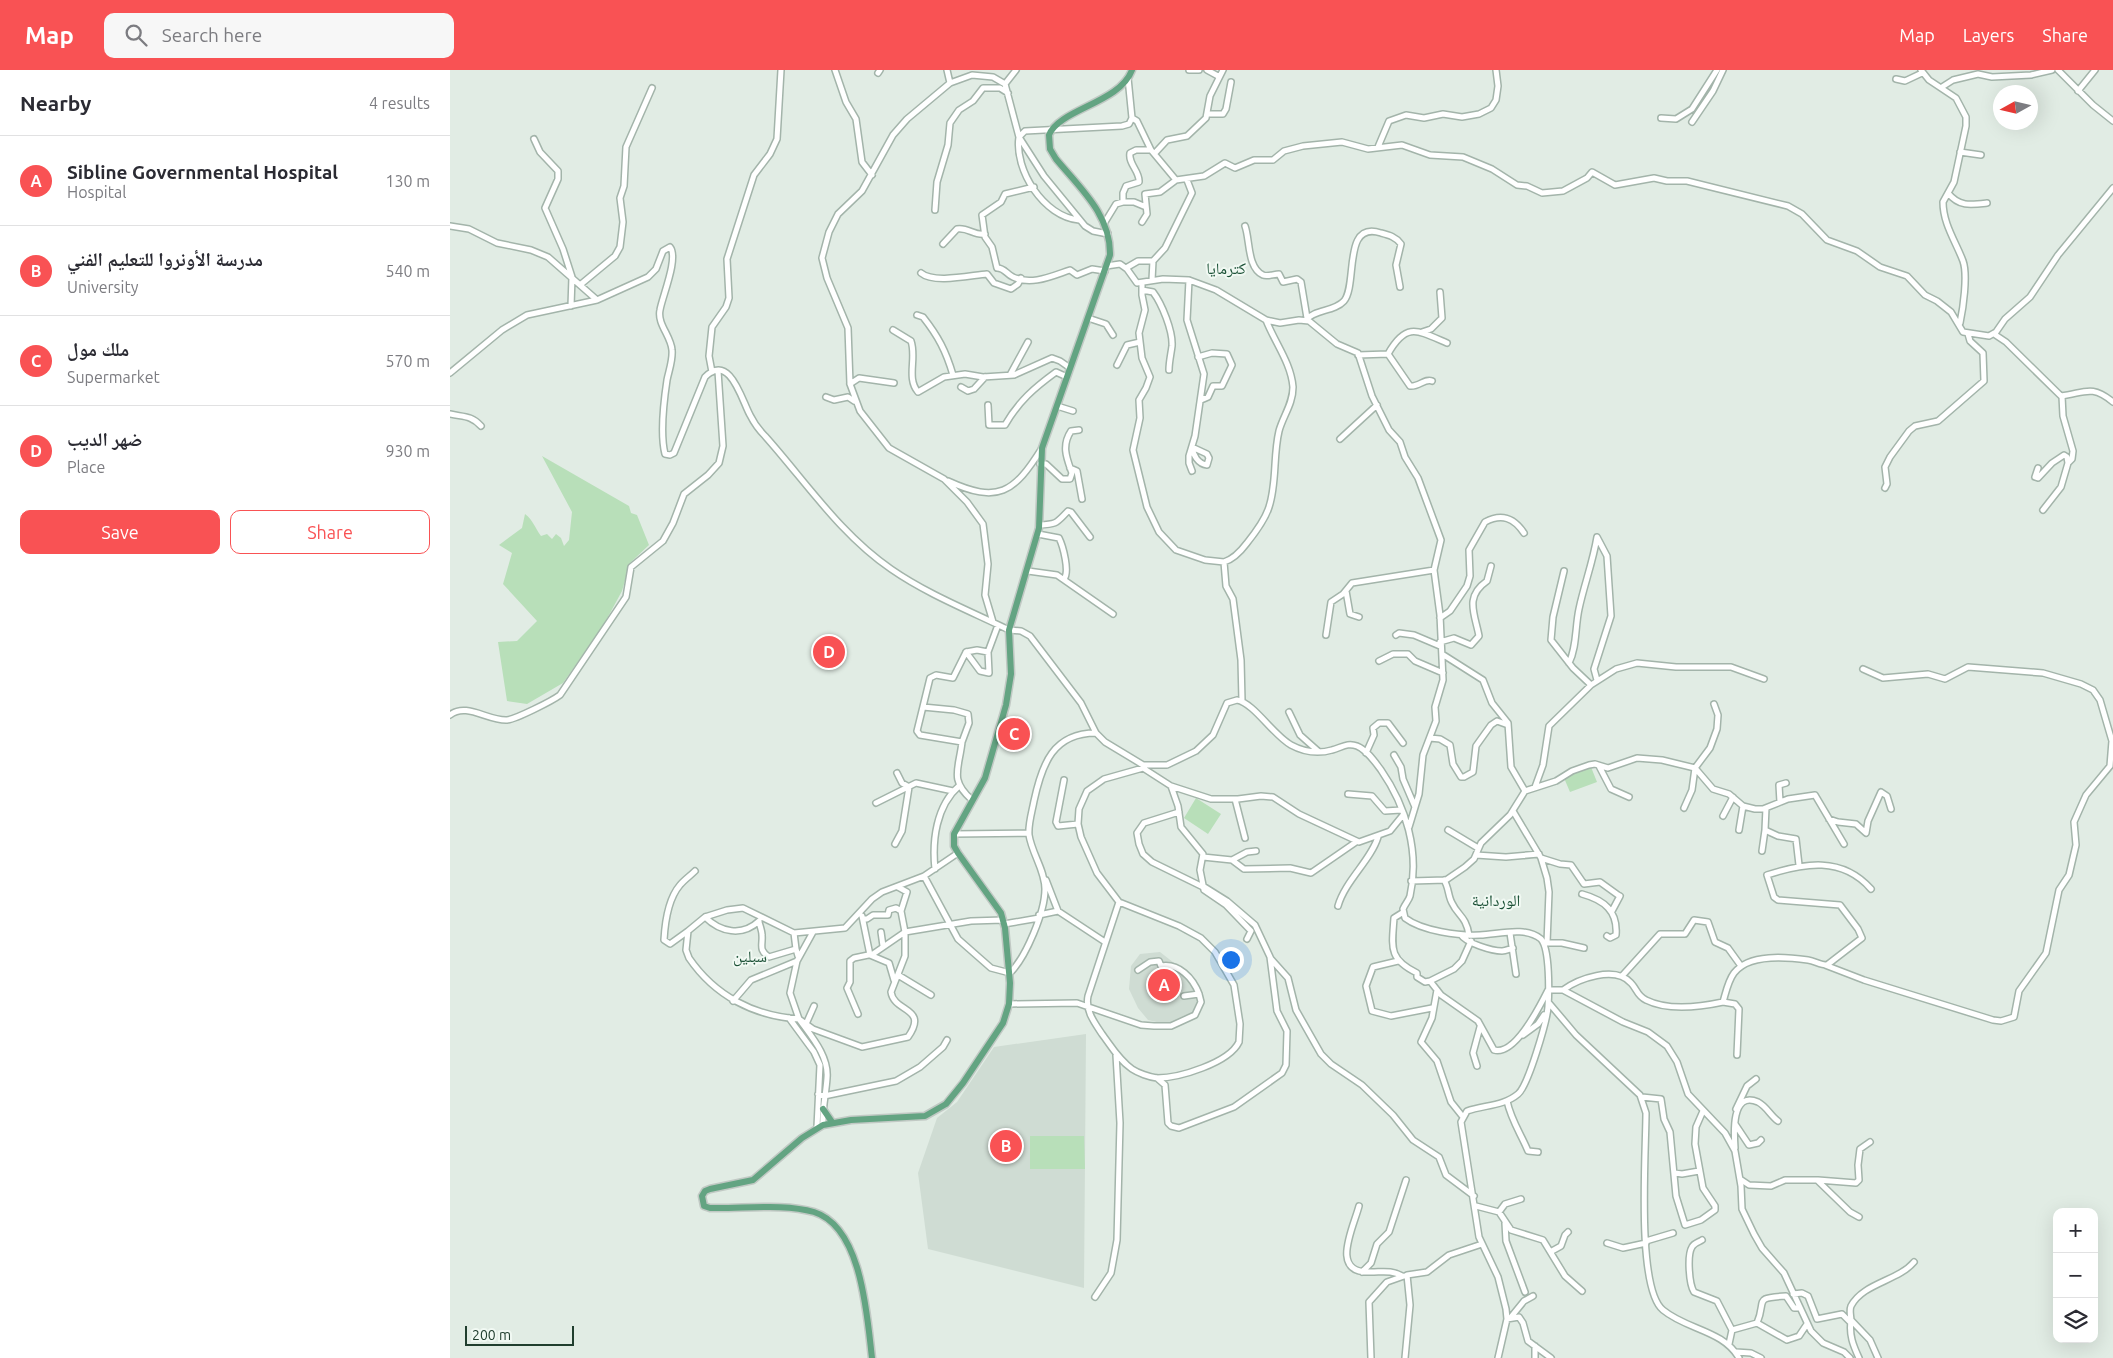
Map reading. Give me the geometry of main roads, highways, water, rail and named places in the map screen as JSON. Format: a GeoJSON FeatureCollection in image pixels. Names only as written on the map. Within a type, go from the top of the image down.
{"type":"FeatureCollection","features":[{"type":"Feature","properties":{"kind":"main road"},"geometry":{"type":"LineString","coordinates":[[872,1358],[854,1257],[844,1236],[828,1220],[813,1212],[797,1209],[710,1208],[702,1203],[702,1196],[705,1191],[753,1180],[820,1126],[832,1122],[868,1118],[910,1119],[937,1111],[957,1090],[1003,1023],[1009,1004],[1010,972],[1004,922],[996,905],[954,846],[954,834],[985,778],[1006,705],[1011,674],[1009,630],[1038,534],[1042,448],[1110,255],[1105,222],[1052,152],[1048,139],[1050,131],[1056,125],[1109,95],[1128,78],[1132,70]]}},
{"type":"Feature","properties":{"kind":"main road"},"geometry":{"type":"LineString","coordinates":[[823,1109],[832,1122]]}},
{"type":"Feature","properties":{"kind":"place","name":"ضهر الديب"},"geometry":{"type":"Point","coordinates":[829,652]}},
{"type":"Feature","properties":{"kind":"place","name":"ملك مول"},"geometry":{"type":"Point","coordinates":[1014,734]}},
{"type":"Feature","properties":{"kind":"place","name":"Sibline Governmental Hospital"},"geometry":{"type":"Point","coordinates":[1164,985]}},
{"type":"Feature","properties":{"kind":"place","name":"مدرسة الأونروا للتعليم الفني"},"geometry":{"type":"Point","coordinates":[1006,1146]}},
{"type":"Feature","properties":{"kind":"district","name":"كترمايا"},"geometry":{"type":"Point","coordinates":[1226,268]}},
{"type":"Feature","properties":{"kind":"district","name":"الوردانية"},"geometry":{"type":"Point","coordinates":[1496,900]}},
{"type":"Feature","properties":{"kind":"district","name":"سبلين"},"geometry":{"type":"Point","coordinates":[750,956]}}]}
